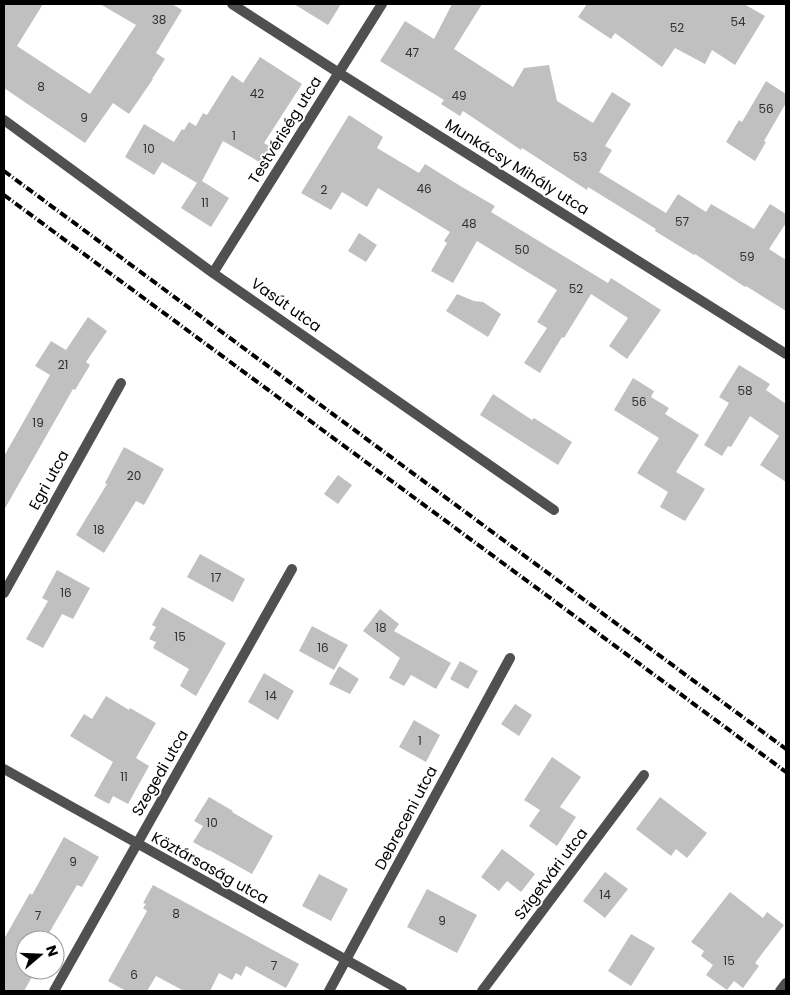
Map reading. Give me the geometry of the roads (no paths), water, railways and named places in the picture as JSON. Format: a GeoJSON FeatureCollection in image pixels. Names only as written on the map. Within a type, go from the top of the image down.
{"type":"FeatureCollection","features":[{"type":"Feature","properties":{"kind":"street","name":"Munkácsy Mihály utca"},"geometry":{"type":"LineString","coordinates":[[232,4],[339,74],[786,354]]}},
{"type":"Feature","properties":{"kind":"street","name":"Testvériség utca"},"geometry":{"type":"LineString","coordinates":[[213,273],[382,4]]}},
{"type":"Feature","properties":{"kind":"street","name":"Vasút utca"},"geometry":{"type":"LineString","coordinates":[[4,120],[213,273],[554,510]]}},
{"type":"Feature","properties":{"kind":"street","name":"Egri utca"},"geometry":{"type":"LineString","coordinates":[[4,593],[121,383]]}},
{"type":"Feature","properties":{"kind":"street","name":"Szegedi utca"},"geometry":{"type":"LineString","coordinates":[[54,991],[292,569]]}},
{"type":"Feature","properties":{"kind":"street","name":"Debreceni utca"},"geometry":{"type":"LineString","coordinates":[[329,991],[510,658]]}},
{"type":"Feature","properties":{"kind":"street","name":"Köztársaság utca"},"geometry":{"type":"LineString","coordinates":[[4,769],[402,991]]}},
{"type":"Feature","properties":{"kind":"street","name":"Szigetvári utca"},"geometry":{"type":"LineString","coordinates":[[482,991],[644,775]]}},
{"type":"Feature","properties":{"kind":"street"},"geometry":{"type":"LineString","coordinates":[[780,991],[786,982]]}},
{"type":"Feature","properties":{"kind":"railway"},"geometry":{"type":"LineString","coordinates":[[4,171],[786,749]]}},
{"type":"Feature","properties":{"kind":"railway"},"geometry":{"type":"LineString","coordinates":[[4,195],[786,772]]}}]}
